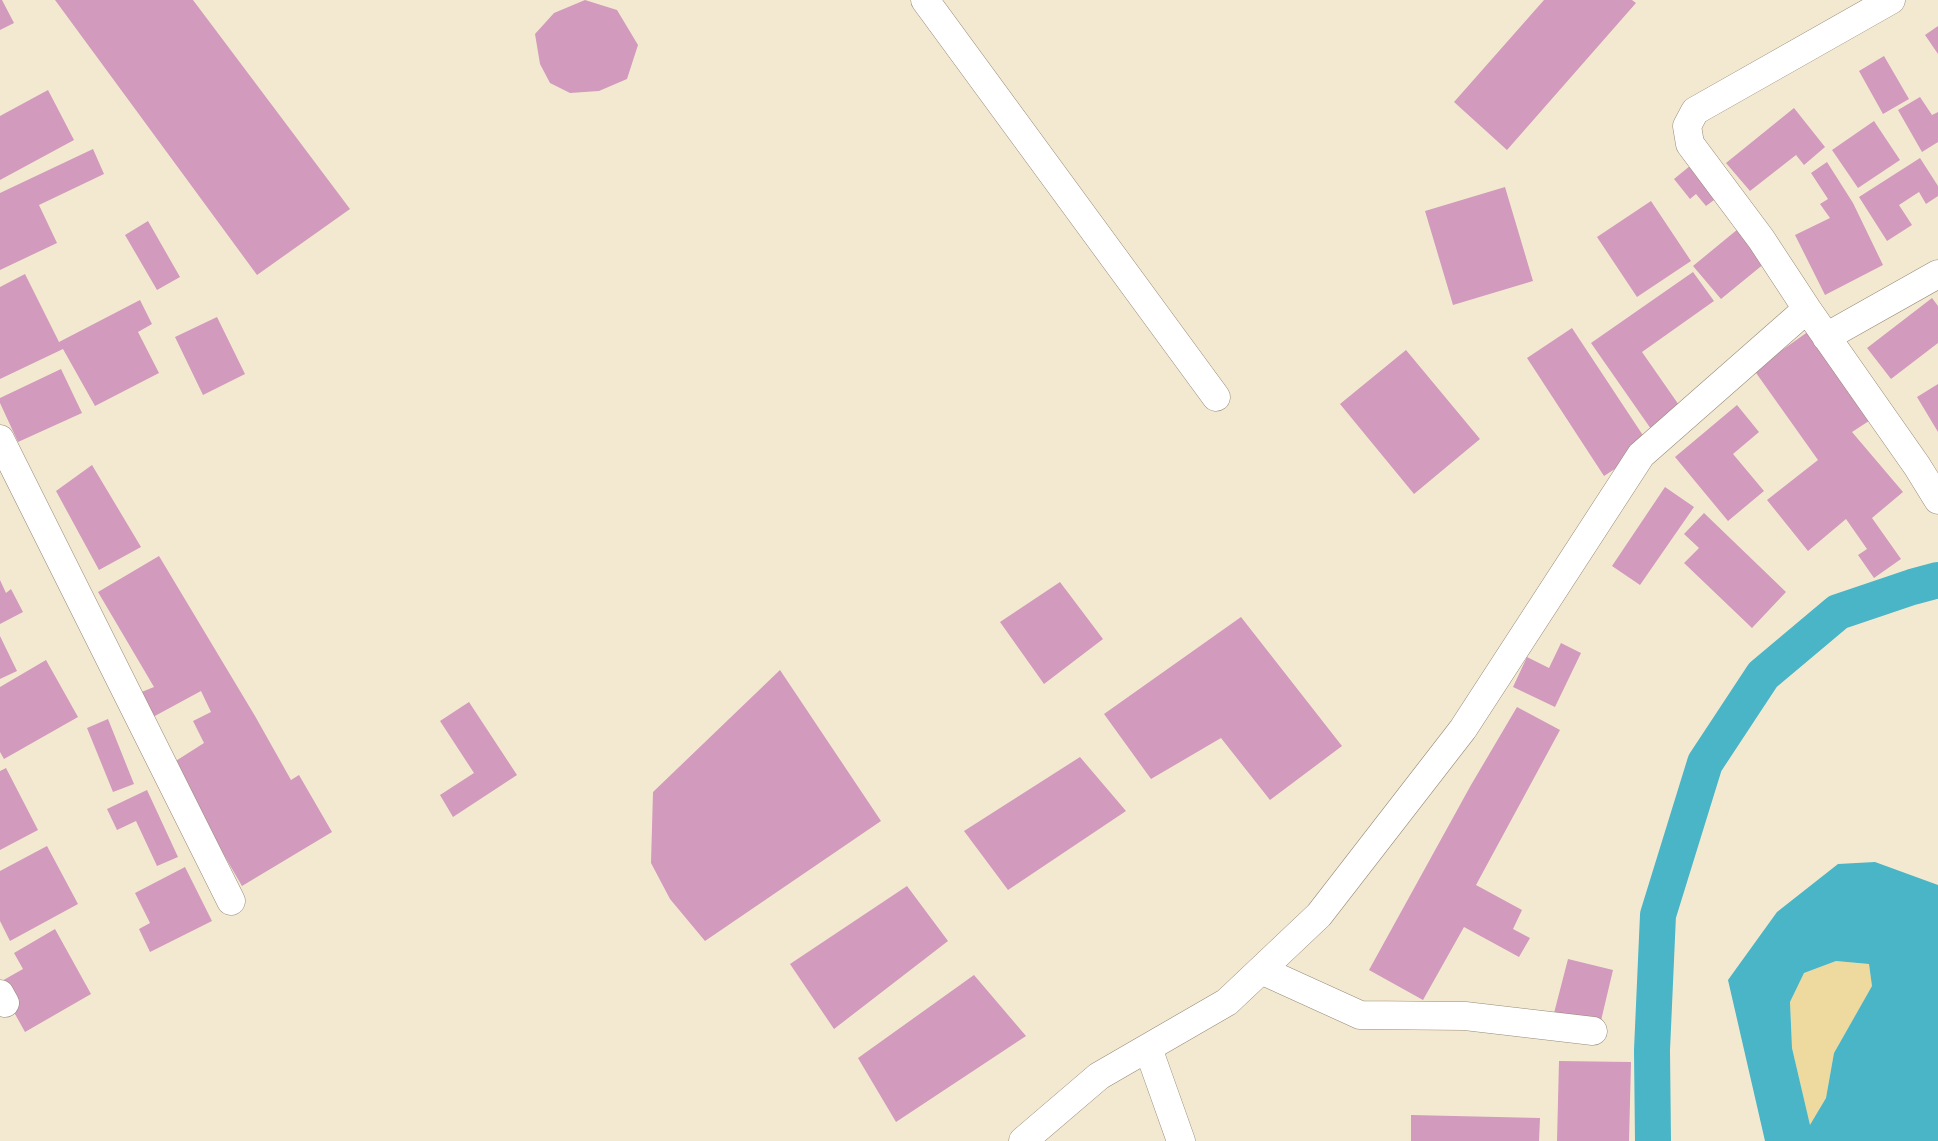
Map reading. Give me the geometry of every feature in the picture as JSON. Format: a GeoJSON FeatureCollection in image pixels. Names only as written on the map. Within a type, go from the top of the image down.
{"type":"FeatureCollection","features":[{"type":"Feature","properties":{"kind":"street"},"geometry":{"type":"LineString","coordinates":[[925,0],[1216,397]]}},
{"type":"Feature","properties":{"kind":"street"},"geometry":{"type":"LineString","coordinates":[[1891,0],[1696,111],[1687,126],[1690,144],[1761,239],[1826,337],[1917,466],[1938,500]]}},
{"type":"Feature","properties":{"kind":"street"},"geometry":{"type":"LineString","coordinates":[[1826,337],[1938,274]]}},
{"type":"Feature","properties":{"kind":"street"},"geometry":{"type":"LineString","coordinates":[[1023,1141],[1099,1076],[1227,1002],[1319,916],[1463,729],[1641,456],[1807,309]]}},
{"type":"Feature","properties":{"kind":"street"},"geometry":{"type":"LineString","coordinates":[[0,439],[231,901]]}},
{"type":"Feature","properties":{"kind":"street"},"geometry":{"type":"LineString","coordinates":[[1261,970],[1360,1015],[1465,1016],[1593,1031]]}},
{"type":"Feature","properties":{"kind":"street"},"geometry":{"type":"LineString","coordinates":[[1148,1048],[1181,1141]]}},
{"type":"Feature","properties":{"kind":"sand"},"geometry":{"type":"Polygon","coordinates":[[[1836,961],[1869,964],[1872,986],[1834,1053],[1826,1098],[1810,1126],[1792,1048],[1790,1002],[1804,973],[1836,961]]]}},
{"type":"Feature","properties":{"kind":"water"},"geometry":{"type":"Polygon","coordinates":[[[1875,862],[1938,885],[1938,1141],[1765,1141],[1728,980],[1777,912],[1838,864],[1875,862]],[[1836,961],[1804,973],[1790,1002],[1792,1048],[1810,1125],[1826,1098],[1834,1053],[1872,986],[1869,964],[1836,961]]]}},
{"type":"Feature","properties":{"kind":"building"},"geometry":{"type":"Polygon","coordinates":[[[0,0],[2,0],[14,23],[0,30],[0,0]]]}},
{"type":"Feature","properties":{"kind":"building"},"geometry":{"type":"Polygon","coordinates":[[[55,0],[193,0],[350,209],[257,275],[55,0]]]}},
{"type":"Feature","properties":{"kind":"building"},"geometry":{"type":"Polygon","coordinates":[[[585,0],[617,10],[638,45],[627,79],[599,91],[570,93],[550,83],[540,64],[535,34],[554,13],[585,0]]]}},
{"type":"Feature","properties":{"kind":"building"},"geometry":{"type":"Polygon","coordinates":[[[1544,0],[1632,0],[1636,3],[1507,150],[1454,102],[1544,0]]]}},
{"type":"Feature","properties":{"kind":"building"},"geometry":{"type":"Polygon","coordinates":[[[1938,26],[1938,54],[1925,35],[1938,26]]]}},
{"type":"Feature","properties":{"kind":"building"},"geometry":{"type":"Polygon","coordinates":[[[1884,56],[1909,99],[1883,114],[1859,71],[1884,56]]]}},
{"type":"Feature","properties":{"kind":"building"},"geometry":{"type":"Polygon","coordinates":[[[48,90],[74,140],[0,180],[0,116],[48,90]]]}},
{"type":"Feature","properties":{"kind":"building"},"geometry":{"type":"Polygon","coordinates":[[[1920,97],[1932,115],[1938,112],[1938,142],[1922,152],[1898,110],[1920,97]]]}},
{"type":"Feature","properties":{"kind":"building"},"geometry":{"type":"Polygon","coordinates":[[[1794,108],[1825,147],[1804,165],[1796,155],[1750,191],[1726,163],[1794,108]]]}},
{"type":"Feature","properties":{"kind":"building"},"geometry":{"type":"Polygon","coordinates":[[[1874,121],[1900,160],[1858,188],[1832,150],[1874,121]]]}},
{"type":"Feature","properties":{"kind":"building"},"geometry":{"type":"Polygon","coordinates":[[[93,149],[104,174],[39,205],[57,243],[0,270],[0,193],[93,149]]]}},
{"type":"Feature","properties":{"kind":"building"},"geometry":{"type":"Polygon","coordinates":[[[1920,158],[1938,186],[1938,196],[1926,204],[1919,192],[1899,205],[1912,225],[1887,241],[1859,197],[1920,158]]]}},
{"type":"Feature","properties":{"kind":"building"},"geometry":{"type":"Polygon","coordinates":[[[1696,161],[1722,194],[1706,206],[1696,194],[1690,199],[1674,179],[1696,161]]]}},
{"type":"Feature","properties":{"kind":"building"},"geometry":{"type":"Polygon","coordinates":[[[1827,162],[1853,203],[1883,265],[1825,295],[1795,235],[1830,218],[1820,204],[1828,199],[1811,173],[1827,162]]]}},
{"type":"Feature","properties":{"kind":"building"},"geometry":{"type":"Polygon","coordinates":[[[1505,187],[1533,281],[1453,305],[1425,211],[1505,187]]]}},
{"type":"Feature","properties":{"kind":"building"},"geometry":{"type":"Polygon","coordinates":[[[1651,201],[1691,261],[1637,297],[1597,237],[1651,201]]]}},
{"type":"Feature","properties":{"kind":"building"},"geometry":{"type":"Polygon","coordinates":[[[148,221],[180,277],[157,290],[125,235],[148,221]]]}},
{"type":"Feature","properties":{"kind":"building"},"geometry":{"type":"Polygon","coordinates":[[[1738,229],[1765,263],[1721,299],[1693,266],[1738,229]]]}},
{"type":"Feature","properties":{"kind":"building"},"geometry":{"type":"Polygon","coordinates":[[[1693,272],[1714,301],[1642,352],[1681,408],[1651,429],[1591,343],[1693,272]]]}},
{"type":"Feature","properties":{"kind":"building"},"geometry":{"type":"Polygon","coordinates":[[[25,274],[59,342],[140,300],[152,324],[138,332],[159,373],[95,406],[63,349],[0,379],[0,287],[25,274]]]}},
{"type":"Feature","properties":{"kind":"building"},"geometry":{"type":"Polygon","coordinates":[[[1932,298],[1938,306],[1938,343],[1891,379],[1867,348],[1932,298]]]}},
{"type":"Feature","properties":{"kind":"building"},"geometry":{"type":"Polygon","coordinates":[[[217,317],[245,374],[203,395],[175,337],[217,317]]]}},
{"type":"Feature","properties":{"kind":"building"},"geometry":{"type":"Polygon","coordinates":[[[1572,328],[1650,446],[1604,476],[1527,358],[1572,328]]]}},
{"type":"Feature","properties":{"kind":"building"},"geometry":{"type":"Polygon","coordinates":[[[1809,331],[1872,419],[1852,432],[1903,492],[1872,518],[1901,559],[1874,578],[1858,555],[1867,549],[1846,519],[1808,551],[1767,500],[1818,460],[1754,370],[1809,331]]]}},
{"type":"Feature","properties":{"kind":"building"},"geometry":{"type":"Polygon","coordinates":[[[1406,350],[1480,439],[1414,494],[1340,404],[1406,350]]]}},
{"type":"Feature","properties":{"kind":"building"},"geometry":{"type":"Polygon","coordinates":[[[61,369],[82,413],[18,442],[0,403],[0,398],[61,369]]]}},
{"type":"Feature","properties":{"kind":"building"},"geometry":{"type":"Polygon","coordinates":[[[1938,384],[1938,432],[1917,397],[1938,384]]]}},
{"type":"Feature","properties":{"kind":"building"},"geometry":{"type":"Polygon","coordinates":[[[1737,405],[1759,432],[1733,454],[1764,491],[1728,521],[1675,457],[1737,405]]]}},
{"type":"Feature","properties":{"kind":"building"},"geometry":{"type":"Polygon","coordinates":[[[92,465],[141,547],[99,570],[56,491],[92,465]]]}},
{"type":"Feature","properties":{"kind":"building"},"geometry":{"type":"Polygon","coordinates":[[[1665,487],[1694,507],[1640,585],[1612,566],[1665,487]]]}},
{"type":"Feature","properties":{"kind":"building"},"geometry":{"type":"Polygon","coordinates":[[[1704,513],[1786,592],[1752,628],[1684,563],[1699,548],[1684,534],[1704,513]]]}},
{"type":"Feature","properties":{"kind":"building"},"geometry":{"type":"Polygon","coordinates":[[[159,556],[291,780],[299,775],[332,832],[242,886],[171,764],[204,743],[193,721],[211,712],[201,691],[153,717],[139,693],[154,687],[98,592],[159,556]]]}},
{"type":"Feature","properties":{"kind":"building"},"geometry":{"type":"Polygon","coordinates":[[[0,580],[6,593],[11,589],[23,612],[0,624],[0,580]]]}},
{"type":"Feature","properties":{"kind":"building"},"geometry":{"type":"Polygon","coordinates":[[[1060,582],[1103,639],[1044,684],[1000,622],[1060,582]]]}},
{"type":"Feature","properties":{"kind":"building"},"geometry":{"type":"Polygon","coordinates":[[[1241,617],[1342,746],[1270,800],[1221,738],[1151,779],[1104,714],[1241,617]]]}},
{"type":"Feature","properties":{"kind":"building"},"geometry":{"type":"Polygon","coordinates":[[[0,636],[17,671],[0,679],[0,636]]]}},
{"type":"Feature","properties":{"kind":"building"},"geometry":{"type":"Polygon","coordinates":[[[1561,643],[1581,653],[1555,707],[1513,687],[1527,657],[1549,668],[1561,643]]]}},
{"type":"Feature","properties":{"kind":"building"},"geometry":{"type":"Polygon","coordinates":[[[46,660],[78,717],[4,759],[0,752],[0,687],[46,660]]]}},
{"type":"Feature","properties":{"kind":"building"},"geometry":{"type":"Polygon","coordinates":[[[780,670],[881,821],[705,941],[670,899],[651,863],[653,792],[780,670]]]}},
{"type":"Feature","properties":{"kind":"building"},"geometry":{"type":"Polygon","coordinates":[[[469,702],[517,775],[453,817],[440,795],[474,773],[440,721],[469,702]]]}},
{"type":"Feature","properties":{"kind":"building"},"geometry":{"type":"Polygon","coordinates":[[[1517,707],[1560,730],[1476,885],[1522,910],[1513,929],[1530,938],[1519,957],[1464,927],[1423,1000],[1369,970],[1471,785],[1517,707]]]}},
{"type":"Feature","properties":{"kind":"building"},"geometry":{"type":"Polygon","coordinates":[[[108,719],[134,784],[113,792],[87,728],[108,719]]]}},
{"type":"Feature","properties":{"kind":"building"},"geometry":{"type":"Polygon","coordinates":[[[1080,757],[1126,811],[1008,890],[964,831],[1080,757]]]}},
{"type":"Feature","properties":{"kind":"building"},"geometry":{"type":"Polygon","coordinates":[[[6,768],[38,830],[0,850],[0,771],[6,768]]]}},
{"type":"Feature","properties":{"kind":"building"},"geometry":{"type":"Polygon","coordinates":[[[147,790],[178,857],[157,866],[136,821],[117,830],[107,809],[147,790]]]}},
{"type":"Feature","properties":{"kind":"building"},"geometry":{"type":"Polygon","coordinates":[[[47,846],[78,904],[10,941],[0,921],[0,871],[47,846]]]}},
{"type":"Feature","properties":{"kind":"building"},"geometry":{"type":"Polygon","coordinates":[[[185,867],[212,921],[150,952],[139,929],[150,923],[135,893],[185,867]]]}},
{"type":"Feature","properties":{"kind":"building"},"geometry":{"type":"Polygon","coordinates":[[[907,886],[948,941],[834,1029],[790,964],[907,886]]]}},
{"type":"Feature","properties":{"kind":"building"},"geometry":{"type":"Polygon","coordinates":[[[55,929],[91,994],[25,1032],[0,987],[0,982],[23,969],[14,953],[55,929]]]}},
{"type":"Feature","properties":{"kind":"building"},"geometry":{"type":"Polygon","coordinates":[[[1568,959],[1613,970],[1599,1029],[1553,1017],[1568,959]]]}},
{"type":"Feature","properties":{"kind":"building"},"geometry":{"type":"Polygon","coordinates":[[[974,975],[1026,1036],[896,1122],[858,1058],[974,975]]]}},
{"type":"Feature","properties":{"kind":"building"},"geometry":{"type":"Polygon","coordinates":[[[1559,1061],[1631,1062],[1629,1141],[1557,1141],[1559,1061]]]}},
{"type":"Feature","properties":{"kind":"building"},"geometry":{"type":"Polygon","coordinates":[[[1411,1115],[1540,1118],[1539,1141],[1411,1141],[1411,1115]]]}},
{"type":"Feature","properties":{"kind":"waterway"},"geometry":{"type":"LineString","coordinates":[[1653,1141],[1652,1050],[1658,915],[1705,763],[1763,675],[1838,612],[1938,580]]}}]}
